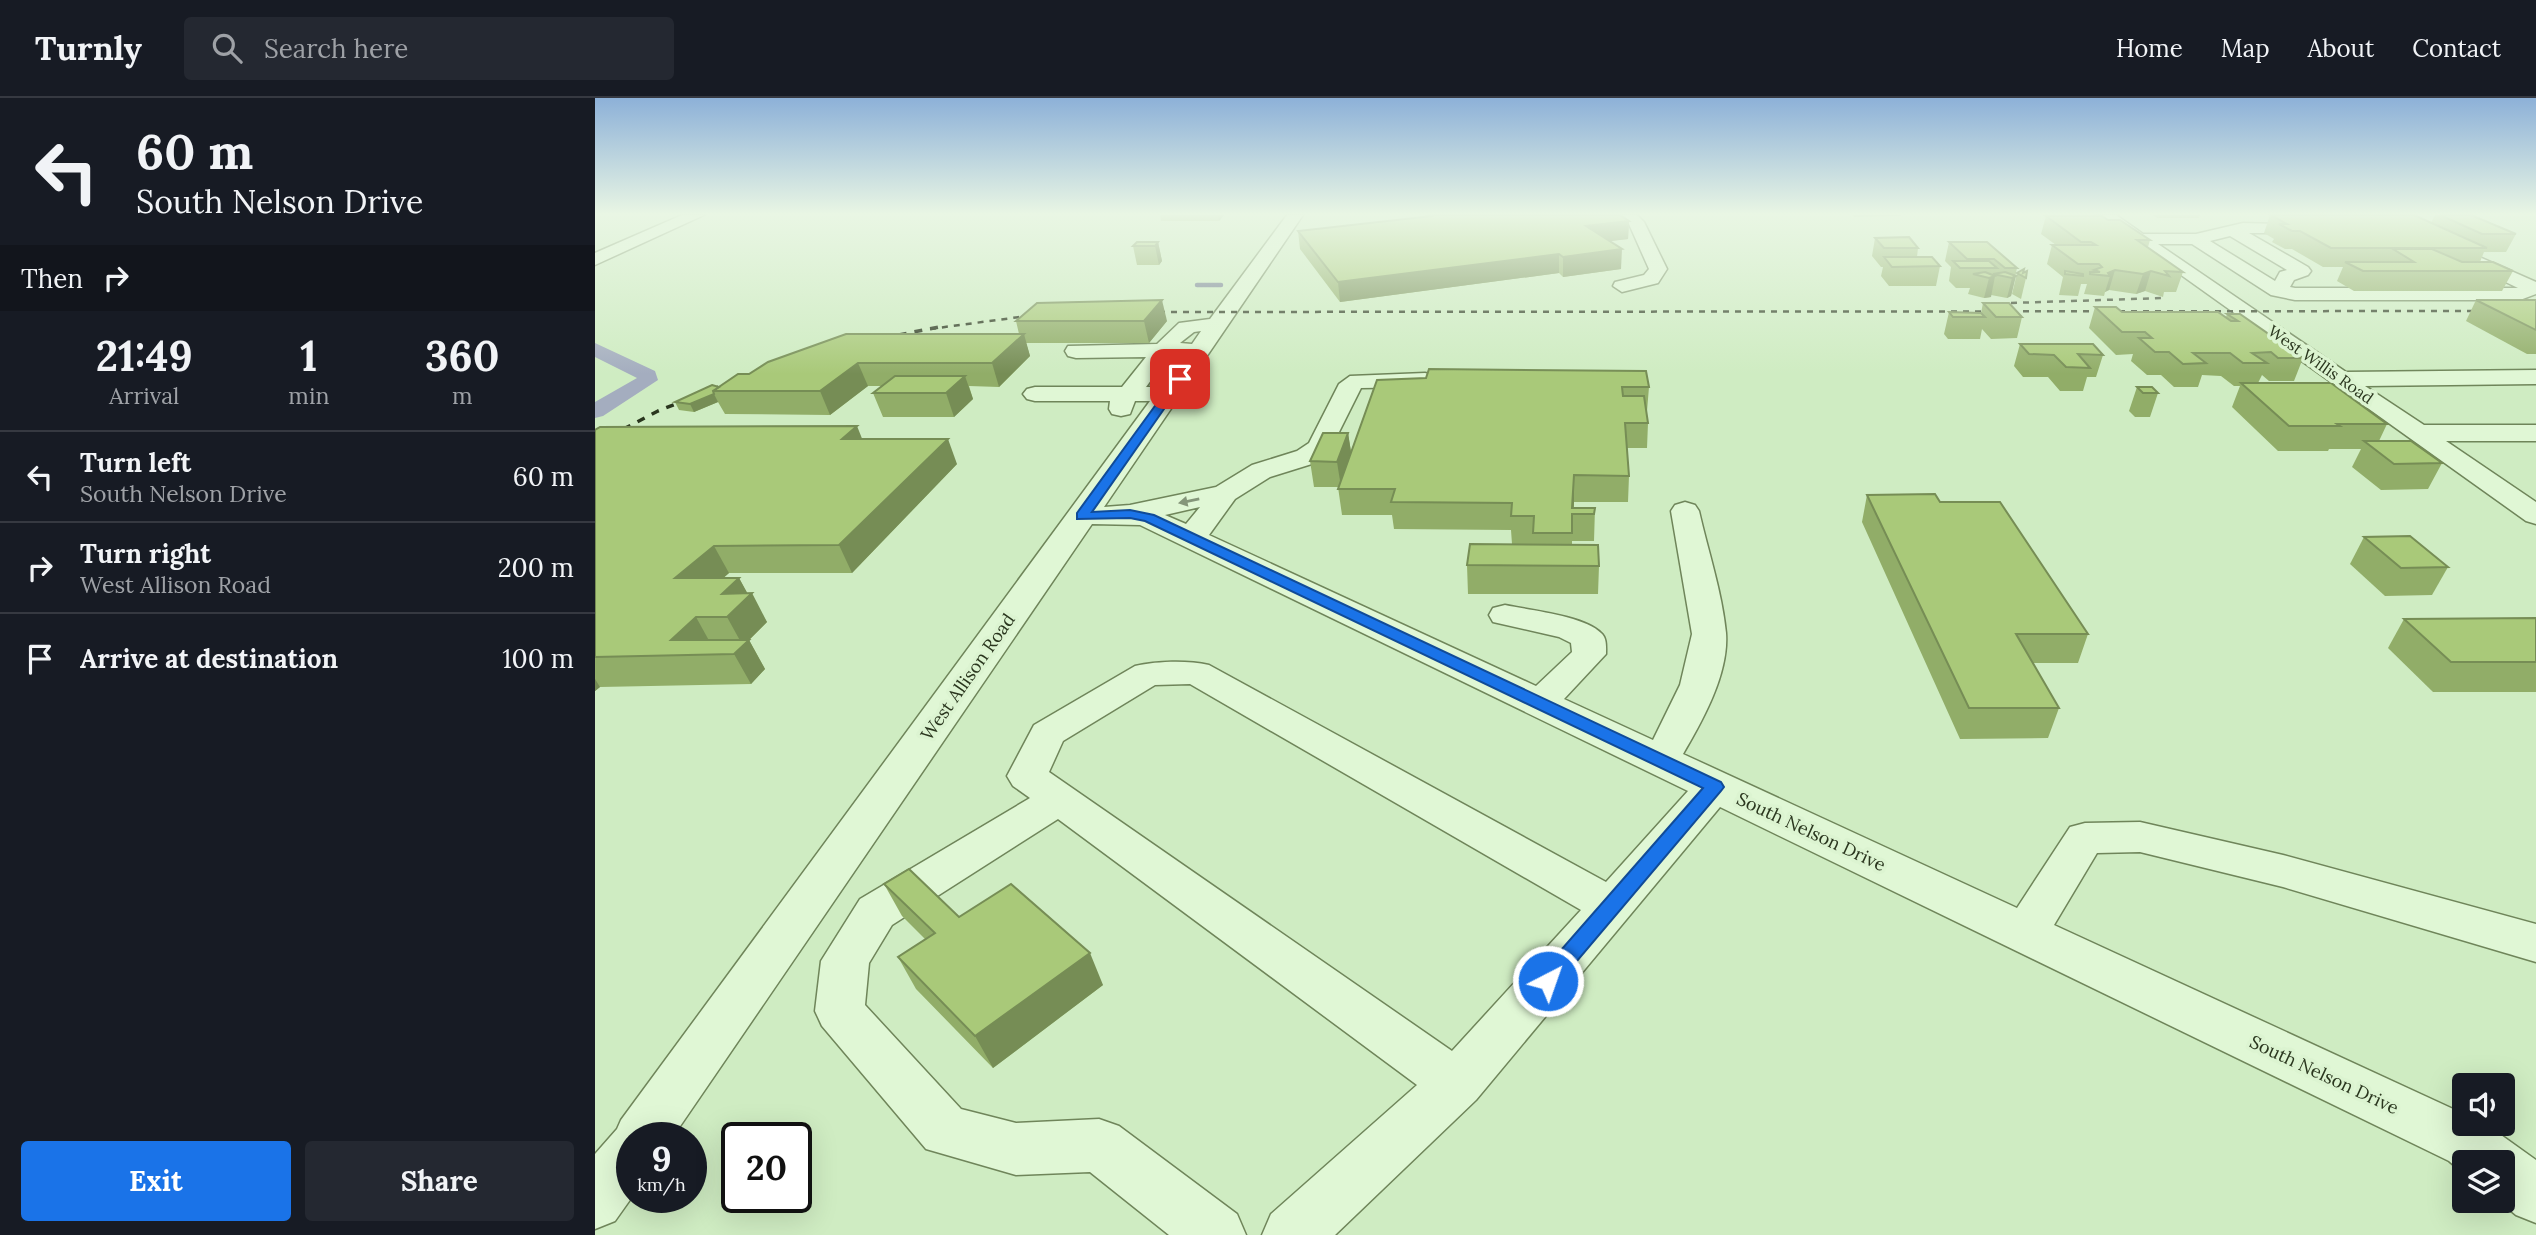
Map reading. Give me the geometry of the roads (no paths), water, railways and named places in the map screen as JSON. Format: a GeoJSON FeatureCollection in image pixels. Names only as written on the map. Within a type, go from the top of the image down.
{"type":"FeatureCollection","features":[{"type":"Feature","properties":{"kind":"street","name":"West Allison Road"},"geometry":{"type":"LineString","coordinates":[[651,1122],[1149,422],[1262,268]]}},
{"type":"Feature","properties":{"kind":"street"},"geometry":{"type":"LineString","coordinates":[[1622,286],[1651,279],[1658,268]]}},
{"type":"Feature","properties":{"kind":"street","name":"West Willis Road"},"geometry":{"type":"LineString","coordinates":[[2181,268],[2535,513]]}},
{"type":"Feature","properties":{"kind":"street"},"geometry":{"type":"LineString","coordinates":[[2243,268],[2279,290],[2295,295],[2519,294],[2534,288],[2492,268]]}},
{"type":"Feature","properties":{"kind":"street"},"geometry":{"type":"LineString","coordinates":[[2279,290],[2287,276],[2302,271],[2297,268]]}},
{"type":"Feature","properties":{"kind":"street"},"geometry":{"type":"LineString","coordinates":[[1149,422],[1126,417],[1121,411],[1121,403],[1184,327],[1210,337]]}},
{"type":"Feature","properties":{"kind":"street"},"geometry":{"type":"LineString","coordinates":[[1076,351],[1163,350],[1210,337]]}},
{"type":"Feature","properties":{"kind":"street"},"geometry":{"type":"LineString","coordinates":[[2342,379],[2536,377]]}},
{"type":"Feature","properties":{"kind":"street"},"geometry":{"type":"LineString","coordinates":[[1130,514],[1225,493],[1261,471],[1306,457],[1319,447],[1351,384],[1358,381],[1449,379]]}},
{"type":"Feature","properties":{"kind":"street"},"geometry":{"type":"LineString","coordinates":[[1035,394],[1170,394]]}},
{"type":"Feature","properties":{"kind":"street"},"geometry":{"type":"LineString","coordinates":[[2419,433],[2536,433]]}},
{"type":"Feature","properties":{"kind":"street"},"geometry":{"type":"LineString","coordinates":[[2447,453],[2536,452]]}},
{"type":"Feature","properties":{"kind":"street"},"geometry":{"type":"LineString","coordinates":[[2491,483],[2536,483]]}},
{"type":"Feature","properties":{"kind":"street"},"geometry":{"type":"LineString","coordinates":[[1191,538],[1225,493]]}},
{"type":"Feature","properties":{"kind":"street"},"geometry":{"type":"LineString","coordinates":[[1659,761],[1685,721],[1703,673],[1708,651],[1709,634],[1685,512]]}},
{"type":"Feature","properties":{"kind":"street","name":"South Nelson Drive"},"geometry":{"type":"LineString","coordinates":[[1082,516],[1130,514],[1149,518],[2468,1143],[2477,1150]]}},
{"type":"Feature","properties":{"kind":"street"},"geometry":{"type":"LineString","coordinates":[[1505,615],[1570,629],[1588,638],[1589,654],[1538,704]]}},
{"type":"Feature","properties":{"kind":"street"},"geometry":{"type":"LineString","coordinates":[[1457,1083],[1366,1021],[1027,776],[1047,734],[1147,674],[1197,673],[1612,906]]}},
{"type":"Feature","properties":{"kind":"street"},"geometry":{"type":"LineString","coordinates":[[1292,1235],[1457,1083],[1715,787]]}},
{"type":"Feature","properties":{"kind":"street"},"geometry":{"type":"LineString","coordinates":[[1059,799],[876,912],[845,961],[840,1011],[945,1131],[1017,1149],[1099,1145],[1216,1235]]}},
{"type":"Feature","properties":{"kind":"street"},"geometry":{"type":"LineString","coordinates":[[2025,933],[2085,838],[2140,837],[2296,874],[2536,943]]}},
{"type":"Feature","properties":{"kind":"street"},"geometry":{"type":"LineString","coordinates":[[595,1202],[616,1172]]}},
{"type":"Feature","properties":{"kind":"street"},"geometry":{"type":"LineString","coordinates":[[2515,1178],[2536,1195]]}},
{"type":"Feature","properties":{"kind":"waterway"},"geometry":{"type":"LineString","coordinates":[[1197,285],[1221,285]]}},
{"type":"Feature","properties":{"kind":"waterway"},"geometry":{"type":"LineString","coordinates":[[595,349],[648,375],[648,380],[595,411]]}},
{"type":"Feature","properties":{"kind":"railway"},"geometry":{"type":"LineString","coordinates":[[2011,303],[2163,298]]}},
{"type":"Feature","properties":{"kind":"railway"},"geometry":{"type":"LineString","coordinates":[[1147,312],[2491,311]]}},
{"type":"Feature","properties":{"kind":"railway"},"geometry":{"type":"LineString","coordinates":[[930,329],[1042,314]]}},
{"type":"Feature","properties":{"kind":"railway"},"geometry":{"type":"LineString","coordinates":[[883,338],[939,327]]}},
{"type":"Feature","properties":{"kind":"railway"},"geometry":{"type":"LineString","coordinates":[[595,444],[658,411],[741,378]]}}]}
